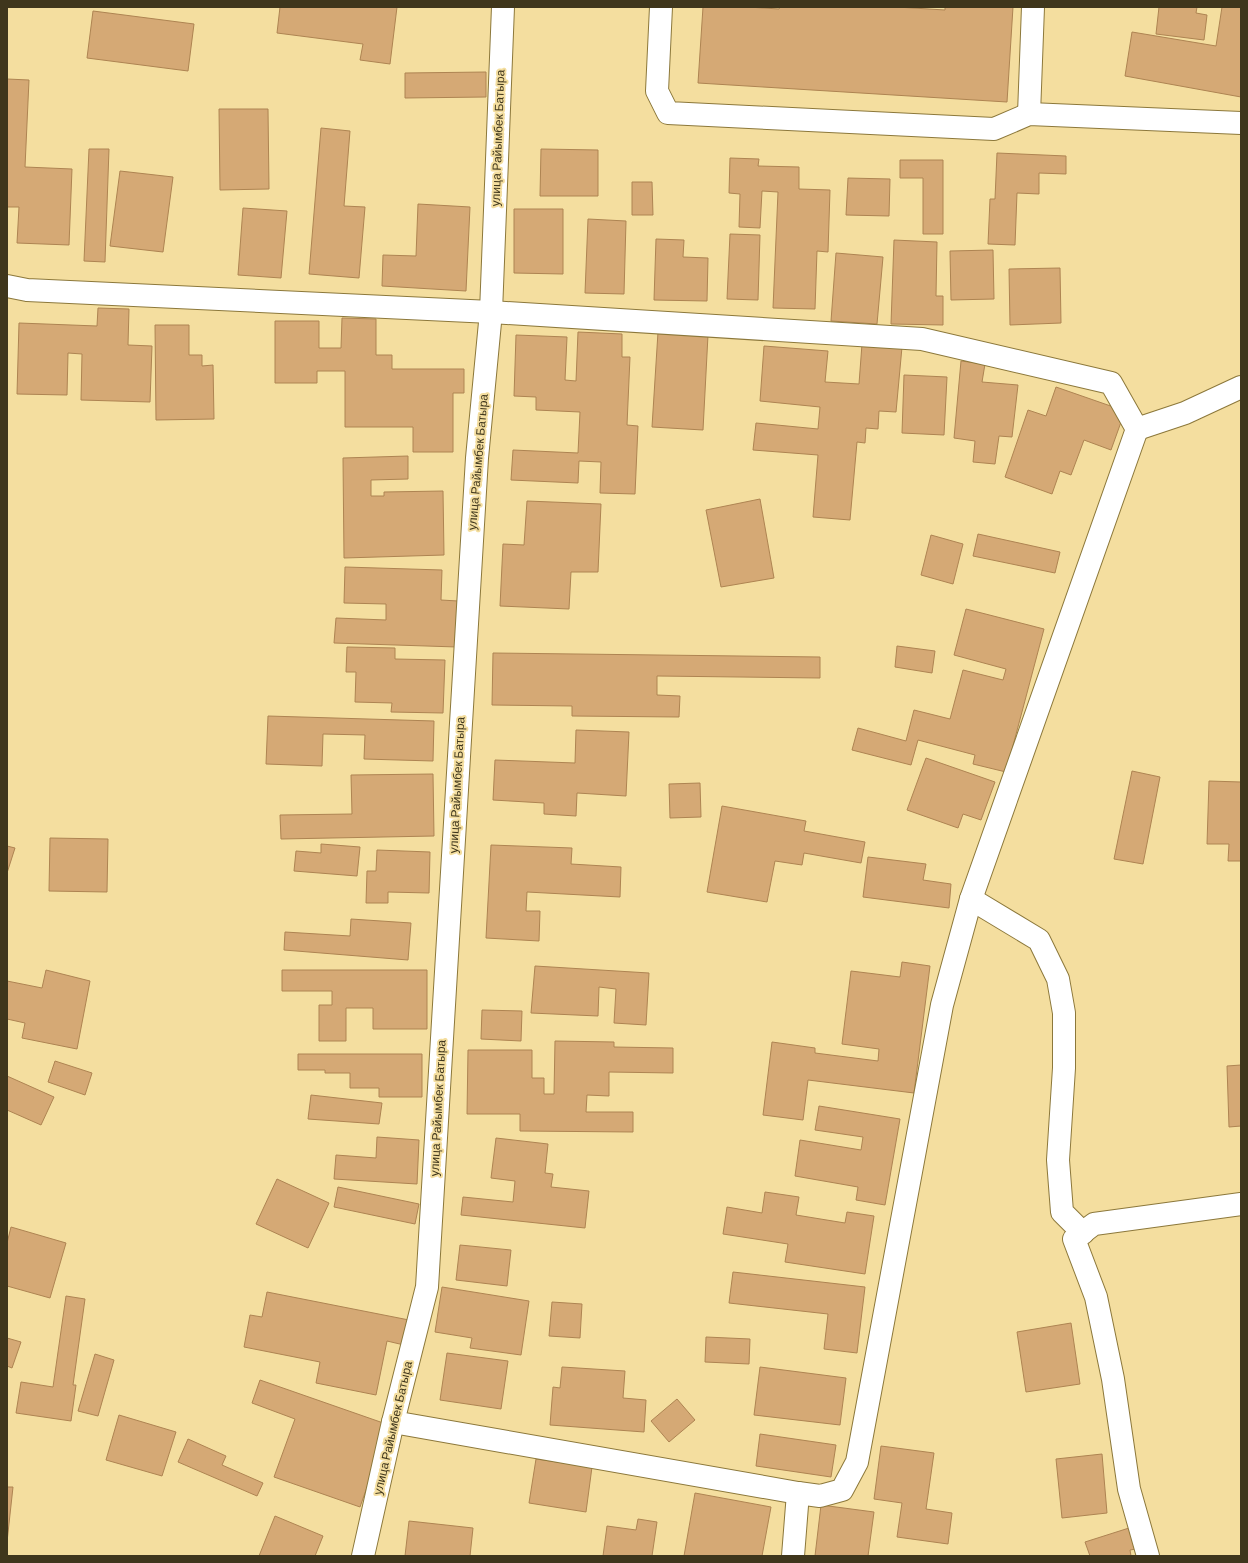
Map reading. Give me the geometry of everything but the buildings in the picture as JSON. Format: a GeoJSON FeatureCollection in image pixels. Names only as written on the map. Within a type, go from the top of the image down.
{"type":"FeatureCollection","features":[{"type":"Feature","properties":{"kind":"street","name":"улица Райымбек Батыра"},"geometry":{"type":"LineString","coordinates":[[363,1556],[393,1422],[427,1288],[477,458],[492,312],[503,7]]}},
{"type":"Feature","properties":{"kind":"street"},"geometry":{"type":"LineString","coordinates":[[661,7],[656,91],[668,113],[994,129],[1030,114],[1241,124]]}},
{"type":"Feature","properties":{"kind":"street"},"geometry":{"type":"LineString","coordinates":[[1030,114],[1033,7]]}},
{"type":"Feature","properties":{"kind":"street"},"geometry":{"type":"LineString","coordinates":[[7,286],[26,290],[492,312],[922,339],[1111,383],[1137,429],[971,900],[942,1005],[857,1462],[842,1490],[820,1496],[798,1493],[393,1422]]}},
{"type":"Feature","properties":{"kind":"street"},"geometry":{"type":"LineString","coordinates":[[1137,429],[1185,413],[1241,387]]}},
{"type":"Feature","properties":{"kind":"street"},"geometry":{"type":"LineString","coordinates":[[971,900],[1039,940],[1058,979],[1064,1013],[1064,1068],[1058,1160],[1062,1212],[1083,1233]]}},
{"type":"Feature","properties":{"kind":"street"},"geometry":{"type":"LineString","coordinates":[[1148,1556],[1129,1489],[1113,1379],[1096,1297],[1074,1239],[1094,1224],[1241,1204]]}},
{"type":"Feature","properties":{"kind":"street"},"geometry":{"type":"LineString","coordinates":[[793,1556],[798,1493]]}}]}
